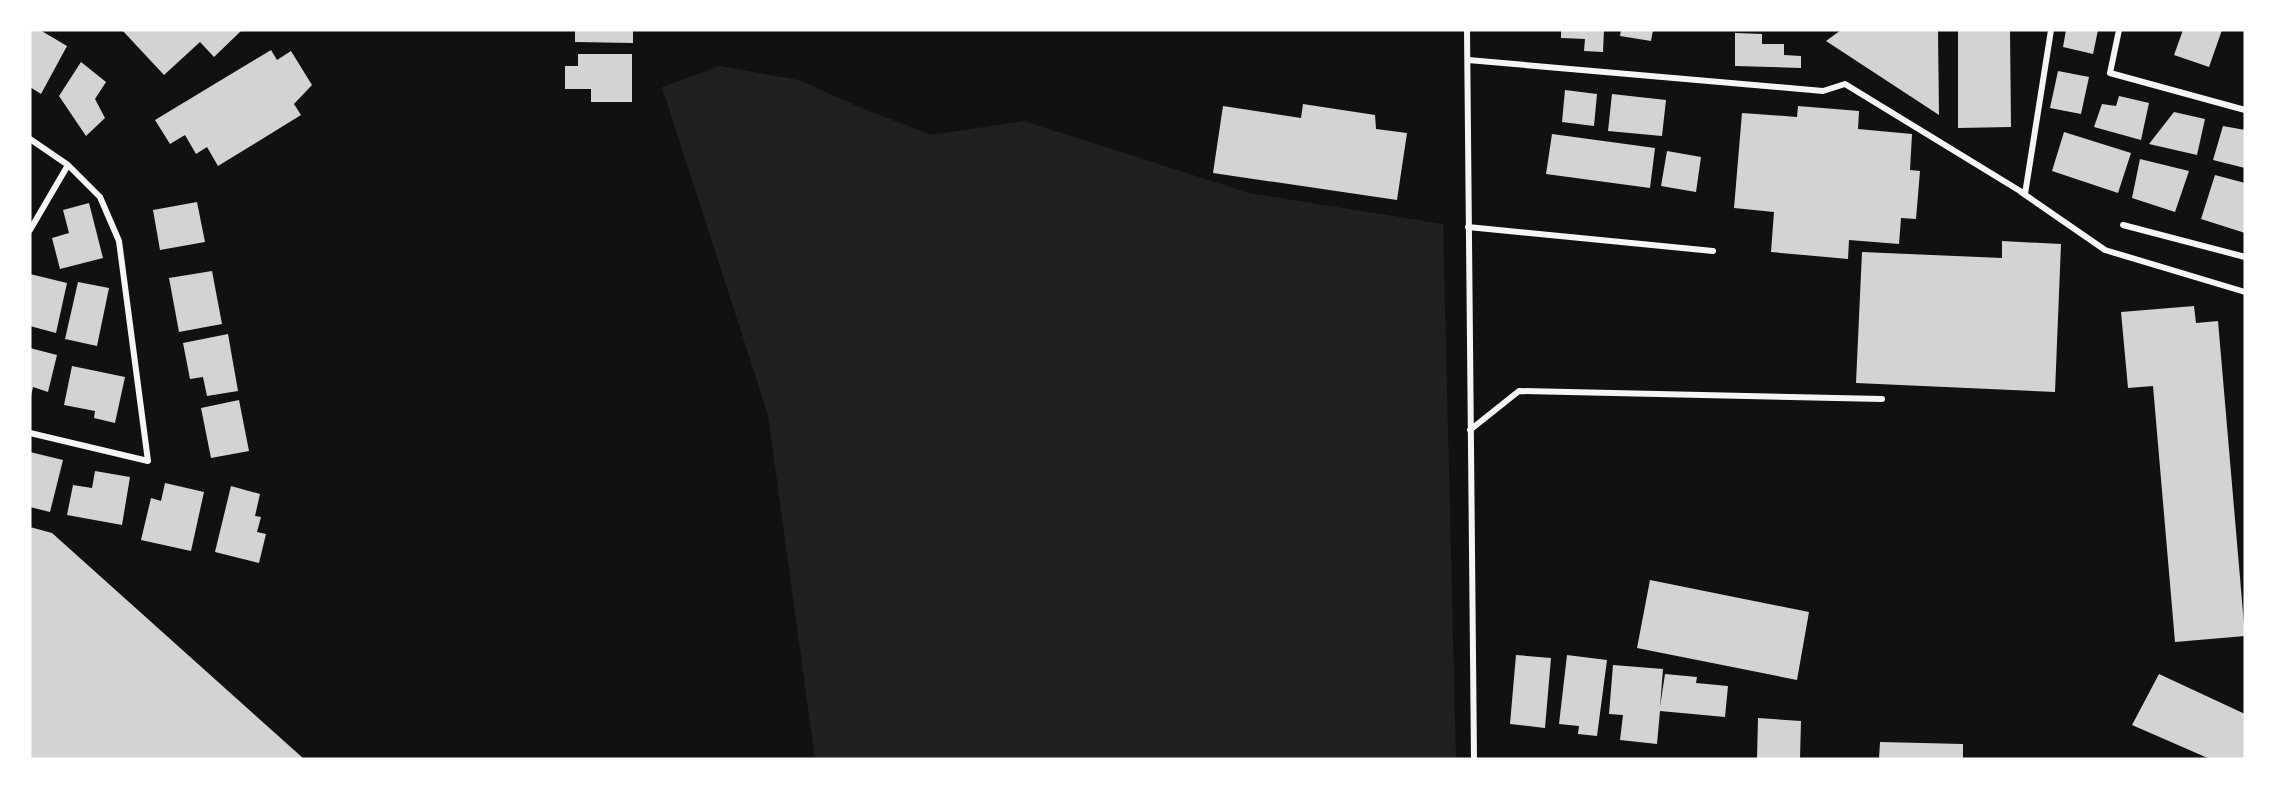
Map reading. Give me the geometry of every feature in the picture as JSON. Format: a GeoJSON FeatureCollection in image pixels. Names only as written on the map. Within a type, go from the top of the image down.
{"type":"FeatureCollection","features":[{"type":"Feature","properties":{"kind":"street"},"geometry":{"type":"LineString","coordinates":[[1467,30],[1474,759]]}},
{"type":"Feature","properties":{"kind":"street"},"geometry":{"type":"LineString","coordinates":[[1468,60],[1823,91],[1845,84],[2025,194],[2051,30]]}},
{"type":"Feature","properties":{"kind":"street"},"geometry":{"type":"LineString","coordinates":[[2119,30],[2110,73],[2245,110]]}},
{"type":"Feature","properties":{"kind":"street"},"geometry":{"type":"LineString","coordinates":[[30,139],[68,165],[100,197],[119,241],[148,461],[30,433]]}},
{"type":"Feature","properties":{"kind":"street"},"geometry":{"type":"LineString","coordinates":[[30,230],[68,165]]}},
{"type":"Feature","properties":{"kind":"street"},"geometry":{"type":"LineString","coordinates":[[2018,190],[2105,250],[2245,292]]}},
{"type":"Feature","properties":{"kind":"street"},"geometry":{"type":"LineString","coordinates":[[2123,225],[2245,257]]}},
{"type":"Feature","properties":{"kind":"street"},"geometry":{"type":"LineString","coordinates":[[1468,227],[1713,251]]}},
{"type":"Feature","properties":{"kind":"street"},"geometry":{"type":"LineString","coordinates":[[1470,430],[1519,392],[1882,399]]}},
{"type":"Feature","properties":{"kind":"shaded area"},"geometry":{"type":"Polygon","coordinates":[[[720,66],[799,80],[859,107],[931,135],[1024,121],[1249,193],[1443,224],[1456,759],[815,759],[768,415],[662,87],[720,66]]]}},
{"type":"Feature","properties":{"kind":"building"},"geometry":{"type":"Polygon","coordinates":[[[30,30],[40,30],[67,46],[41,94],[30,87],[30,30]]]}},
{"type":"Feature","properties":{"kind":"building"},"geometry":{"type":"Polygon","coordinates":[[[122,30],[242,30],[214,57],[200,42],[164,75],[122,30]]]}},
{"type":"Feature","properties":{"kind":"building"},"geometry":{"type":"Polygon","coordinates":[[[575,30],[633,30],[633,43],[575,42],[575,30]]]}},
{"type":"Feature","properties":{"kind":"building"},"geometry":{"type":"Polygon","coordinates":[[[1561,30],[1604,30],[1603,52],[1584,51],[1585,39],[1561,38],[1561,30]]]}},
{"type":"Feature","properties":{"kind":"building"},"geometry":{"type":"Polygon","coordinates":[[[1621,30],[1653,30],[1651,41],[1620,36],[1621,30]]]}},
{"type":"Feature","properties":{"kind":"building"},"geometry":{"type":"Polygon","coordinates":[[[1841,30],[1938,30],[1939,115],[1826,41],[1841,30]]]}},
{"type":"Feature","properties":{"kind":"building"},"geometry":{"type":"Polygon","coordinates":[[[1958,30],[2010,30],[2011,127],[1958,128],[1958,30]]]}},
{"type":"Feature","properties":{"kind":"building"},"geometry":{"type":"Polygon","coordinates":[[[2066,30],[2098,30],[2093,54],[2063,47],[2066,30]]]}},
{"type":"Feature","properties":{"kind":"building"},"geometry":{"type":"Polygon","coordinates":[[[2183,30],[2222,30],[2209,67],[2174,55],[2183,30]]]}},
{"type":"Feature","properties":{"kind":"building"},"geometry":{"type":"Polygon","coordinates":[[[1735,33],[1762,34],[1762,44],[1784,44],[1784,55],[1801,56],[1801,68],[1735,66],[1735,33]]]}},
{"type":"Feature","properties":{"kind":"building"},"geometry":{"type":"Polygon","coordinates":[[[271,50],[277,60],[291,51],[312,85],[294,104],[301,115],[218,166],[207,147],[196,154],[185,135],[170,144],[155,120],[271,50]]]}},
{"type":"Feature","properties":{"kind":"building"},"geometry":{"type":"Polygon","coordinates":[[[578,54],[632,54],[632,102],[591,102],[591,89],[565,89],[565,66],[578,66],[578,54]]]}},
{"type":"Feature","properties":{"kind":"building"},"geometry":{"type":"Polygon","coordinates":[[[81,62],[106,82],[95,99],[105,118],[86,136],[59,96],[81,62]]]}},
{"type":"Feature","properties":{"kind":"building"},"geometry":{"type":"Polygon","coordinates":[[[2058,71],[2089,77],[2081,114],[2050,108],[2058,71]]]}},
{"type":"Feature","properties":{"kind":"building"},"geometry":{"type":"Polygon","coordinates":[[[1565,90],[1597,94],[1594,126],[1562,122],[1565,90]]]}},
{"type":"Feature","properties":{"kind":"building"},"geometry":{"type":"Polygon","coordinates":[[[1612,94],[1666,100],[1662,136],[1608,131],[1612,94]]]}},
{"type":"Feature","properties":{"kind":"building"},"geometry":{"type":"Polygon","coordinates":[[[2119,96],[2149,103],[2141,140],[2094,127],[2102,104],[2116,106],[2119,96]]]}},
{"type":"Feature","properties":{"kind":"building"},"geometry":{"type":"Polygon","coordinates":[[[1303,104],[1375,115],[1376,129],[1407,133],[1397,200],[1213,173],[1223,106],[1301,118],[1303,104]]]}},
{"type":"Feature","properties":{"kind":"building"},"geometry":{"type":"Polygon","coordinates":[[[1798,106],[1859,111],[1858,129],[1912,134],[1910,170],[1920,171],[1916,219],[1901,218],[1899,244],[1849,240],[1848,259],[1771,252],[1774,212],[1734,208],[1742,113],[1797,117],[1798,106]]]}},
{"type":"Feature","properties":{"kind":"building"},"geometry":{"type":"Polygon","coordinates":[[[2174,112],[2205,119],[2197,155],[2149,144],[2174,112]]]}},
{"type":"Feature","properties":{"kind":"building"},"geometry":{"type":"Polygon","coordinates":[[[2223,126],[2245,130],[2245,168],[2213,160],[2223,126]]]}},
{"type":"Feature","properties":{"kind":"building"},"geometry":{"type":"Polygon","coordinates":[[[2064,132],[2131,153],[2118,193],[2052,171],[2064,132]]]}},
{"type":"Feature","properties":{"kind":"building"},"geometry":{"type":"Polygon","coordinates":[[[1552,134],[1655,148],[1650,188],[1546,174],[1552,134]]]}},
{"type":"Feature","properties":{"kind":"building"},"geometry":{"type":"Polygon","coordinates":[[[1667,151],[1701,157],[1696,192],[1661,186],[1667,151]]]}},
{"type":"Feature","properties":{"kind":"building"},"geometry":{"type":"Polygon","coordinates":[[[2140,159],[2189,171],[2175,212],[2132,198],[2140,159]]]}},
{"type":"Feature","properties":{"kind":"building"},"geometry":{"type":"Polygon","coordinates":[[[2215,175],[2245,183],[2245,233],[2201,219],[2215,175]]]}},
{"type":"Feature","properties":{"kind":"building"},"geometry":{"type":"Polygon","coordinates":[[[197,202],[205,242],[160,250],[153,210],[197,202]]]}},
{"type":"Feature","properties":{"kind":"building"},"geometry":{"type":"Polygon","coordinates":[[[89,203],[103,258],[60,269],[52,238],[69,233],[63,210],[89,203]]]}},
{"type":"Feature","properties":{"kind":"building"},"geometry":{"type":"Polygon","coordinates":[[[2002,241],[2061,244],[2055,392],[1856,383],[1862,252],[2002,258],[2002,241]]]}},
{"type":"Feature","properties":{"kind":"building"},"geometry":{"type":"Polygon","coordinates":[[[212,271],[222,324],[179,332],[169,278],[212,271]]]}},
{"type":"Feature","properties":{"kind":"building"},"geometry":{"type":"Polygon","coordinates":[[[30,274],[67,283],[56,333],[30,326],[30,274]]]}},
{"type":"Feature","properties":{"kind":"building"},"geometry":{"type":"Polygon","coordinates":[[[78,282],[109,288],[97,346],[65,339],[78,282]]]}},
{"type":"Feature","properties":{"kind":"building"},"geometry":{"type":"Polygon","coordinates":[[[2194,306],[2196,323],[2218,321],[2245,636],[2175,642],[2153,386],[2128,388],[2121,312],[2194,306]]]}},
{"type":"Feature","properties":{"kind":"building"},"geometry":{"type":"Polygon","coordinates":[[[228,334],[238,391],[207,396],[203,377],[190,379],[183,343],[228,334]]]}},
{"type":"Feature","properties":{"kind":"building"},"geometry":{"type":"Polygon","coordinates":[[[30,348],[57,355],[48,392],[33,387],[31,396],[30,348]]]}},
{"type":"Feature","properties":{"kind":"building"},"geometry":{"type":"Polygon","coordinates":[[[72,366],[125,377],[115,423],[94,418],[95,411],[64,405],[72,366]]]}},
{"type":"Feature","properties":{"kind":"building"},"geometry":{"type":"Polygon","coordinates":[[[239,400],[249,451],[211,458],[201,408],[239,400]]]}},
{"type":"Feature","properties":{"kind":"building"},"geometry":{"type":"Polygon","coordinates":[[[30,452],[63,460],[50,512],[30,507],[30,452]]]}},
{"type":"Feature","properties":{"kind":"building"},"geometry":{"type":"Polygon","coordinates":[[[95,471],[130,477],[122,525],[67,515],[73,485],[92,488],[95,471]]]}},
{"type":"Feature","properties":{"kind":"building"},"geometry":{"type":"Polygon","coordinates":[[[165,483],[204,492],[191,551],[141,540],[151,498],[161,501],[165,483]]]}},
{"type":"Feature","properties":{"kind":"building"},"geometry":{"type":"Polygon","coordinates":[[[231,486],[260,494],[255,516],[261,517],[257,532],[266,534],[259,563],[215,552],[231,486]]]}},
{"type":"Feature","properties":{"kind":"building"},"geometry":{"type":"Polygon","coordinates":[[[30,527],[52,533],[304,759],[30,759],[30,527]]]}},
{"type":"Feature","properties":{"kind":"building"},"geometry":{"type":"Polygon","coordinates":[[[1650,580],[1809,612],[1797,680],[1637,648],[1650,580]]]}},
{"type":"Feature","properties":{"kind":"building"},"geometry":{"type":"Polygon","coordinates":[[[1516,655],[1551,658],[1545,728],[1510,724],[1516,655]]]}},
{"type":"Feature","properties":{"kind":"building"},"geometry":{"type":"Polygon","coordinates":[[[1567,655],[1607,660],[1597,736],[1578,734],[1579,726],[1559,724],[1567,655]]]}},
{"type":"Feature","properties":{"kind":"building"},"geometry":{"type":"Polygon","coordinates":[[[1613,665],[1663,669],[1660,707],[1665,674],[1697,677],[1696,683],[1728,686],[1725,717],[1660,711],[1657,744],[1620,740],[1623,715],[1609,714],[1613,665]]]}},
{"type":"Feature","properties":{"kind":"building"},"geometry":{"type":"Polygon","coordinates":[[[2159,674],[2245,714],[2245,759],[2210,759],[2132,725],[2159,674]]]}},
{"type":"Feature","properties":{"kind":"building"},"geometry":{"type":"Polygon","coordinates":[[[1758,718],[1801,721],[1800,759],[1757,759],[1758,718]]]}},
{"type":"Feature","properties":{"kind":"building"},"geometry":{"type":"Polygon","coordinates":[[[1880,742],[1963,744],[1963,759],[1879,759],[1880,742]]]}}]}
